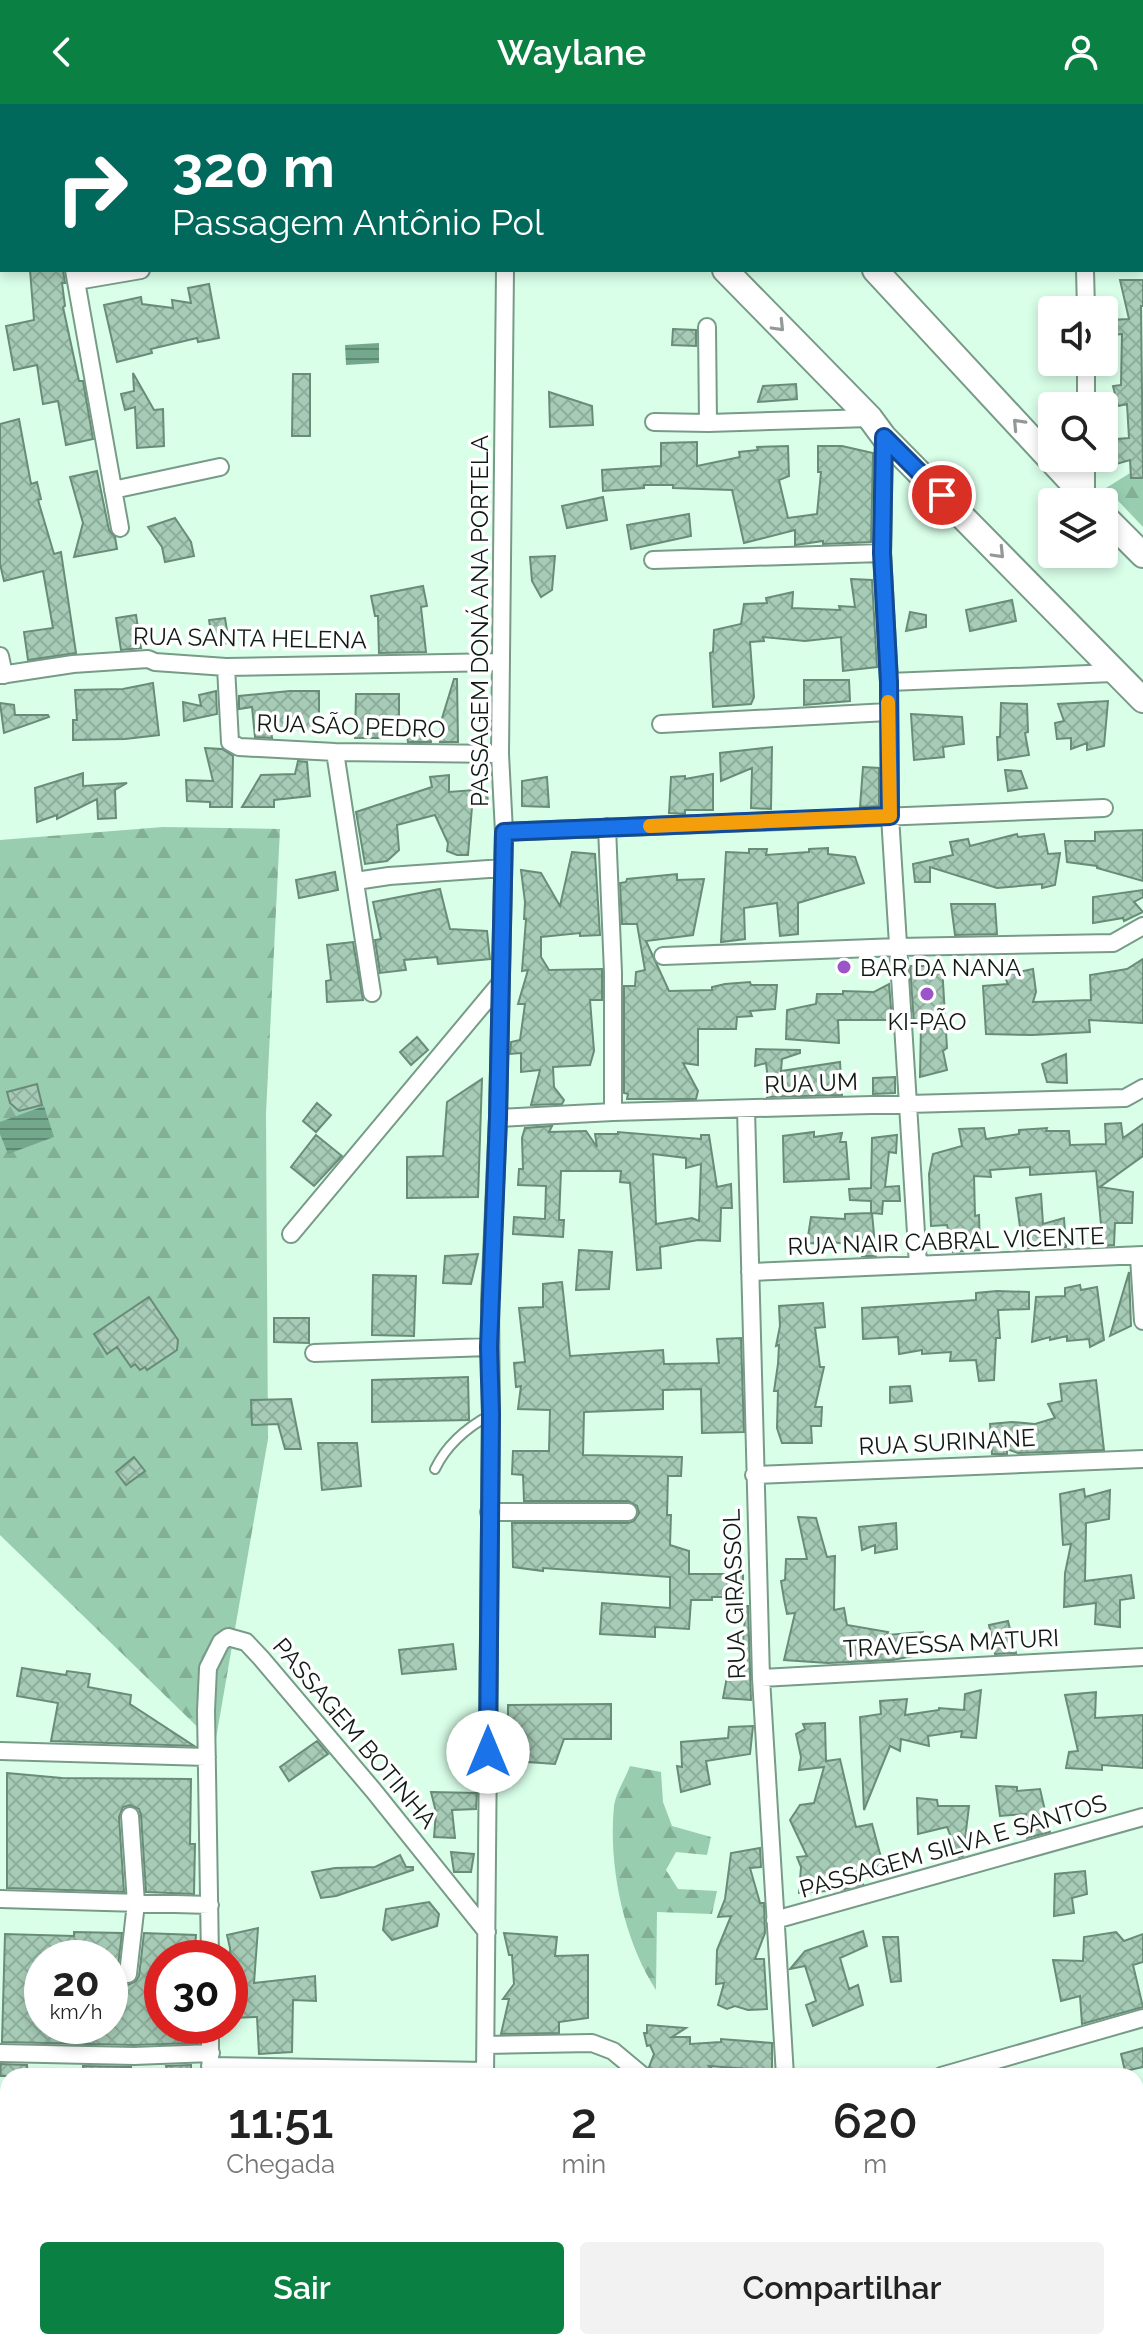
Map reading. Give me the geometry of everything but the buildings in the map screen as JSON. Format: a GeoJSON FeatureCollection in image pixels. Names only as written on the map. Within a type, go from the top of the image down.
{"type":"FeatureCollection","features":[{"type":"Feature","properties":{"kind":"main road"},"geometry":{"type":"LineString","coordinates":[[727,272],[1113,673],[1143,700]]}},
{"type":"Feature","properties":{"kind":"main road"},"geometry":{"type":"LineString","coordinates":[[877,272],[1077,488]]}},
{"type":"Feature","properties":{"kind":"main road"},"geometry":{"type":"LineString","coordinates":[[1118,530],[1143,555]]}},
{"type":"Feature","properties":{"kind":"street"},"geometry":{"type":"LineString","coordinates":[[119,272],[76,276],[120,528]]}},
{"type":"Feature","properties":{"kind":"street","name":"PASSAGEM DONÁ ANA PORTELA"},"geometry":{"type":"LineString","coordinates":[[485,2068],[489,1347],[504,832],[500,754],[505,272]]}},
{"type":"Feature","properties":{"kind":"street"},"geometry":{"type":"LineString","coordinates":[[1085,272],[1086,296]]}},
{"type":"Feature","properties":{"kind":"street"},"geometry":{"type":"LineString","coordinates":[[707,327],[708,423]]}},
{"type":"Feature","properties":{"kind":"street"},"geometry":{"type":"LineString","coordinates":[[654,422],[877,428],[889,682],[890,816],[918,1265]]}},
{"type":"Feature","properties":{"kind":"street"},"geometry":{"type":"LineString","coordinates":[[113,490],[220,467]]}},
{"type":"Feature","properties":{"kind":"street"},"geometry":{"type":"LineString","coordinates":[[653,560],[882,553]]}},
{"type":"Feature","properties":{"kind":"street"},"geometry":{"type":"LineString","coordinates":[[0,656],[2,675]]}},
{"type":"Feature","properties":{"kind":"street","name":"RUA SANTA HELENA"},"geometry":{"type":"LineString","coordinates":[[2,675],[73,664],[148,659],[226,667],[501,662]]}},
{"type":"Feature","properties":{"kind":"street","name":"RUA SÃO PEDRO"},"geometry":{"type":"LineString","coordinates":[[226,667],[227,715],[230,742],[234,745],[335,752],[500,754]]}},
{"type":"Feature","properties":{"kind":"street"},"geometry":{"type":"LineString","coordinates":[[889,682],[1113,673]]}},
{"type":"Feature","properties":{"kind":"street"},"geometry":{"type":"LineString","coordinates":[[661,724],[888,712]]}},
{"type":"Feature","properties":{"kind":"street"},"geometry":{"type":"LineString","coordinates":[[335,752],[372,993]]}},
{"type":"Feature","properties":{"kind":"street"},"geometry":{"type":"LineString","coordinates":[[504,832],[1104,808]]}},
{"type":"Feature","properties":{"kind":"street"},"geometry":{"type":"LineString","coordinates":[[607,827],[613,973],[613,1112]]}},
{"type":"Feature","properties":{"kind":"street"},"geometry":{"type":"LineString","coordinates":[[356,881],[503,868]]}},
{"type":"Feature","properties":{"kind":"street"},"geometry":{"type":"LineString","coordinates":[[663,956],[1113,943],[1143,926]]}},
{"type":"Feature","properties":{"kind":"street"},"geometry":{"type":"LineString","coordinates":[[291,1234],[499,985]]}},
{"type":"Feature","properties":{"kind":"street","name":"RUA UM"},"geometry":{"type":"LineString","coordinates":[[498,1118],[1125,1098],[1143,1088]]}},
{"type":"Feature","properties":{"kind":"street","name":"RUA GIRASSOL"},"geometry":{"type":"LineString","coordinates":[[746,1109],[761,1678],[784,2068]]}},
{"type":"Feature","properties":{"kind":"street"},"geometry":{"type":"LineString","coordinates":[[1141,1256],[1143,1321]]}},
{"type":"Feature","properties":{"kind":"street","name":"RUA NAIR CABRAL VICENTE"},"geometry":{"type":"LineString","coordinates":[[750,1272],[1141,1256]]}},
{"type":"Feature","properties":{"kind":"street"},"geometry":{"type":"LineString","coordinates":[[314,1353],[489,1347]]}},
{"type":"Feature","properties":{"kind":"street","name":"RUA SURINANE"},"geometry":{"type":"LineString","coordinates":[[754,1475],[1143,1459]]}},
{"type":"Feature","properties":{"kind":"street"},"geometry":{"type":"LineString","coordinates":[[489,1512],[628,1512]]}},
{"type":"Feature","properties":{"kind":"street","name":"PASSAGEM BOTINHA"},"geometry":{"type":"LineString","coordinates":[[207,1757],[208,1668],[221,1642],[228,1637],[246,1642],[261,1658],[373,1790],[487,1932]]}},
{"type":"Feature","properties":{"kind":"street","name":"TRAVESSA MATURI"},"geometry":{"type":"LineString","coordinates":[[761,1678],[1143,1657]]}},
{"type":"Feature","properties":{"kind":"street"},"geometry":{"type":"LineString","coordinates":[[0,1751],[207,1757],[210,1940]]}},
{"type":"Feature","properties":{"kind":"street"},"geometry":{"type":"LineString","coordinates":[[128,1974],[136,1903],[130,1816]]}},
{"type":"Feature","properties":{"kind":"street","name":"PASSAGEM SILVA E SANTOS"},"geometry":{"type":"LineString","coordinates":[[775,1920],[1143,1817]]}},
{"type":"Feature","properties":{"kind":"street"},"geometry":{"type":"LineString","coordinates":[[0,1899],[210,1905]]}},
{"type":"Feature","properties":{"kind":"street"},"geometry":{"type":"LineString","coordinates":[[969,2068],[1143,2018]]}},
{"type":"Feature","properties":{"kind":"street"},"geometry":{"type":"LineString","coordinates":[[486,2045],[592,2043],[613,2051],[633,2068]]}},
{"type":"Feature","properties":{"kind":"street"},"geometry":{"type":"LineString","coordinates":[[210,2044],[210,2065]]}},
{"type":"Feature","properties":{"kind":"street"},"geometry":{"type":"LineString","coordinates":[[0,2053],[134,2056],[210,2065],[302,2068]]}},
{"type":"Feature","properties":{"kind":"lane"},"geometry":{"type":"LineString","coordinates":[[435,1469],[441,1455],[460,1434],[491,1414]]}},
{"type":"Feature","properties":{"kind":"green space"},"geometry":{"type":"Polygon","coordinates":[[[1143,465],[1143,527],[1118,501],[1118,488],[1106,488],[1143,465]]]}},
{"type":"Feature","properties":{"kind":"green space"},"geometry":{"type":"Polygon","coordinates":[[[163,827],[280,829],[266,1113],[268,1439],[215,1744],[0,1535],[0,840],[163,827]]]}},
{"type":"Feature","properties":{"kind":"green space"},"geometry":{"type":"Polygon","coordinates":[[[630,1766],[661,1772],[663,1802],[672,1826],[711,1837],[707,1855],[676,1852],[666,1870],[678,1889],[717,1891],[712,1914],[657,1912],[656,1990],[635,1949],[616,1878],[614,1806],[630,1766]]]}},
{"type":"Feature","properties":{"kind":"shaded area"},"geometry":{"type":"Polygon","coordinates":[[[379,343],[379,363],[346,365],[345,345],[379,343]]]}},
{"type":"Feature","properties":{"kind":"shaded area"},"geometry":{"type":"Polygon","coordinates":[[[44,1106],[54,1137],[8,1154],[0,1134],[0,1122],[44,1106]]]}},
{"type":"Feature","properties":{"kind":"slow traffic"},"geometry":{"type":"LineString","coordinates":[[650,826],[890,816],[888,702]]}},
{"type":"Feature","properties":{"kind":"place","name":"BAR DA NANA"},"geometry":{"type":"Point","coordinates":[844,967]}},
{"type":"Feature","properties":{"kind":"place","name":"KI-PÃO"},"geometry":{"type":"Point","coordinates":[927,994]}},
{"type":"Feature","properties":{"kind":"route"},"geometry":{"type":"LineString","coordinates":[[488,1752],[489,1347],[504,832],[890,816],[889,682],[882,553],[884,437],[942,495]]}}]}
